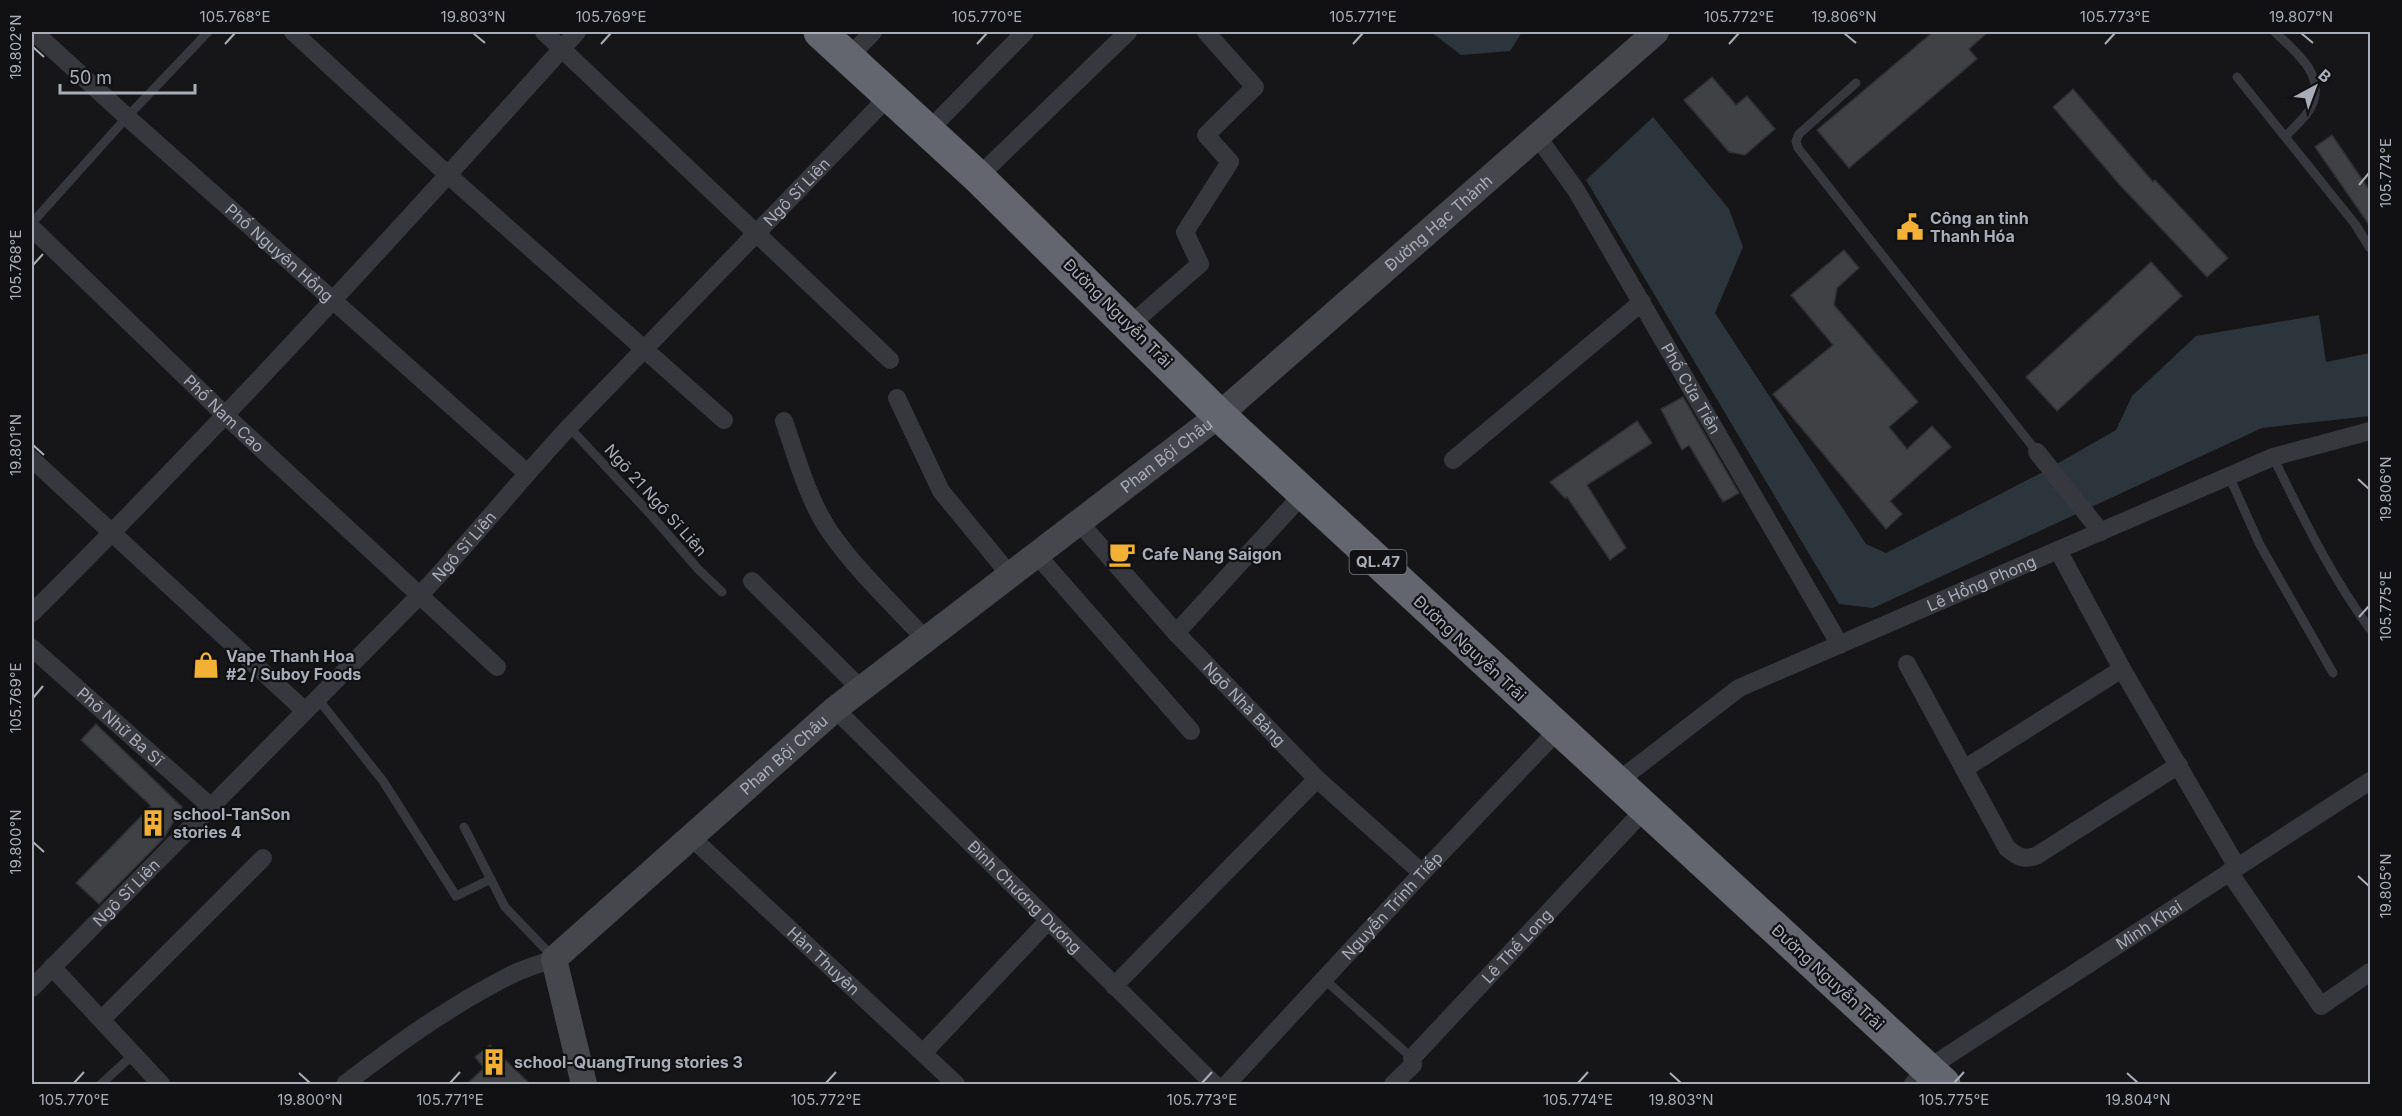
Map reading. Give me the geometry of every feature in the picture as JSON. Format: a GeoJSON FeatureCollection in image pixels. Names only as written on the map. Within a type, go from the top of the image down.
{"type":"FeatureCollection","features":[{"type":"Feature","properties":{"kind":"highway","name":"Đường Nguyễn Trãi"},"geometry":{"type":"LineString","coordinates":[[820,32],[978,177],[1219,414],[1617,782],[1928,1079]]}},
{"type":"Feature","properties":{"kind":"street","name":"Phố Nguyên Hồng"},"geometry":{"type":"LineString","coordinates":[[34,32],[527,473]]}},
{"type":"Feature","properties":{"kind":"street"},"geometry":{"type":"LineString","coordinates":[[293,32],[447,174],[724,420]]}},
{"type":"Feature","properties":{"kind":"street"},"geometry":{"type":"LineString","coordinates":[[544,32],[890,360]]}},
{"type":"Feature","properties":{"kind":"street"},"geometry":{"type":"LineString","coordinates":[[32,613],[225,415],[577,32]]}},
{"type":"Feature","properties":{"kind":"street"},"geometry":{"type":"LineString","coordinates":[[848,58],[873,32]]}},
{"type":"Feature","properties":{"kind":"street"},"geometry":{"type":"LineString","coordinates":[[928,131],[1025,32]]}},
{"type":"Feature","properties":{"kind":"street"},"geometry":{"type":"LineString","coordinates":[[978,177],[1128,32]]}},
{"type":"Feature","properties":{"kind":"street"},"geometry":{"type":"LineString","coordinates":[[1130,325],[1200,264],[1185,232],[1230,162],[1206,135],[1255,87],[1206,32]]}},
{"type":"Feature","properties":{"kind":"street","name":"Đường Hạc Thành"},"geometry":{"type":"LineString","coordinates":[[1219,414],[1656,32]]}},
{"type":"Feature","properties":{"kind":"street","name":"Ngô Sĩ Liên"},"geometry":{"type":"LineString","coordinates":[[32,988],[419,596],[569,427],[889,96]]}},
{"type":"Feature","properties":{"kind":"street","name":"Phố Cửa Tiền"},"geometry":{"type":"LineString","coordinates":[[1537,136],[1576,190],[1840,645]]}},
{"type":"Feature","properties":{"kind":"street","name":"Phố Nam Cao"},"geometry":{"type":"LineString","coordinates":[[32,225],[225,415],[497,667]]}},
{"type":"Feature","properties":{"kind":"street"},"geometry":{"type":"LineString","coordinates":[[1453,460],[1642,302]]}},
{"type":"Feature","properties":{"kind":"street"},"geometry":{"type":"LineString","coordinates":[[897,398],[941,491],[1010,575]]}},
{"type":"Feature","properties":{"kind":"street","name":"Phan Bội Châu"},"geometry":{"type":"LineString","coordinates":[[345,1084],[401,1041],[470,998],[513,974],[554,959],[835,709],[1219,414]]}},
{"type":"Feature","properties":{"kind":"street"},"geometry":{"type":"LineString","coordinates":[[783,421],[812,497],[829,530],[847,555],[926,640]]}},
{"type":"Feature","properties":{"kind":"street","name":"Lê Hồng Phong"},"geometry":{"type":"LineString","coordinates":[[1617,782],[1739,688],[2273,457],[2370,431]]}},
{"type":"Feature","properties":{"kind":"street"},"geometry":{"type":"LineString","coordinates":[[2037,452],[2101,532]]}},
{"type":"Feature","properties":{"kind":"street"},"geometry":{"type":"LineString","coordinates":[[32,459],[112,533],[311,705]]}},
{"type":"Feature","properties":{"kind":"street"},"geometry":{"type":"LineString","coordinates":[[1176,633],[1304,493]]}},
{"type":"Feature","properties":{"kind":"street","name":"Ngõ Nhà Bảng"},"geometry":{"type":"LineString","coordinates":[[1079,522],[1176,633],[1317,779],[1422,873]]}},
{"type":"Feature","properties":{"kind":"street"},"geometry":{"type":"LineString","coordinates":[[2058,550],[2122,669],[2179,765],[2233,870],[2321,1006],[2370,972]]}},
{"type":"Feature","properties":{"kind":"street"},"geometry":{"type":"LineString","coordinates":[[1036,555],[1191,731]]}},
{"type":"Feature","properties":{"kind":"street"},"geometry":{"type":"LineString","coordinates":[[752,581],[861,689]]}},
{"type":"Feature","properties":{"kind":"street","name":"Phõ Nhữ Ba Sĩ"},"geometry":{"type":"LineString","coordinates":[[32,648],[210,806]]}},
{"type":"Feature","properties":{"kind":"street"},"geometry":{"type":"LineString","coordinates":[[1907,664],[2007,848],[2025,859],[2036,856],[2179,765]]}},
{"type":"Feature","properties":{"kind":"street"},"geometry":{"type":"LineString","coordinates":[[1964,769],[2122,669]]}},
{"type":"Feature","properties":{"kind":"street","name":"Đinh Chương Dương"},"geometry":{"type":"LineString","coordinates":[[835,709],[1214,1084]]}},
{"type":"Feature","properties":{"kind":"street","name":"Nguyễn Trinh Tiếp"},"geometry":{"type":"LineString","coordinates":[[1227,1084],[1559,729]]}},
{"type":"Feature","properties":{"kind":"street"},"geometry":{"type":"LineString","coordinates":[[1114,986],[1317,779]]}},
{"type":"Feature","properties":{"kind":"street","name":"Minh Khai"},"geometry":{"type":"LineString","coordinates":[[1928,1079],[2233,870],[2370,781]]}},
{"type":"Feature","properties":{"kind":"street","name":"Lê Thế Long"},"geometry":{"type":"LineString","coordinates":[[1393,1084],[1413,1065],[1412,1058],[1645,809]]}},
{"type":"Feature","properties":{"kind":"street","name":"Hàn Thuyên"},"geometry":{"type":"LineString","coordinates":[[692,838],[956,1084]]}},
{"type":"Feature","properties":{"kind":"street"},"geometry":{"type":"LineString","coordinates":[[102,1019],[263,858]]}},
{"type":"Feature","properties":{"kind":"street"},"geometry":{"type":"LineString","coordinates":[[923,1053],[1048,921]]}},
{"type":"Feature","properties":{"kind":"street"},"geometry":{"type":"LineString","coordinates":[[554,959],[584,1084]]}},
{"type":"Feature","properties":{"kind":"street"},"geometry":{"type":"LineString","coordinates":[[52,967],[161,1084]]}},
{"type":"Feature","properties":{"kind":"lane"},"geometry":{"type":"LineString","coordinates":[[32,225],[127,117],[208,32]]}},
{"type":"Feature","properties":{"kind":"lane"},"geometry":{"type":"LineString","coordinates":[[2275,32],[2306,64],[2313,73],[2316,84],[2312,106],[2285,137]]}},
{"type":"Feature","properties":{"kind":"lane"},"geometry":{"type":"LineString","coordinates":[[2237,77],[2355,224],[2370,248]]}},
{"type":"Feature","properties":{"kind":"lane"},"geometry":{"type":"LineString","coordinates":[[1856,83],[1799,134],[1796,141],[1798,148],[2037,452]]}},
{"type":"Feature","properties":{"kind":"lane","name":"Ngõ 21 Ngô Sĩ Liên"},"geometry":{"type":"LineString","coordinates":[[569,427],[698,569],[722,592]]}},
{"type":"Feature","properties":{"kind":"lane"},"geometry":{"type":"LineString","coordinates":[[2273,457],[2345,595],[2370,629]]}},
{"type":"Feature","properties":{"kind":"lane"},"geometry":{"type":"LineString","coordinates":[[2229,476],[2260,545],[2333,673]]}},
{"type":"Feature","properties":{"kind":"lane"},"geometry":{"type":"LineString","coordinates":[[311,705],[383,781],[456,896],[491,879]]}},
{"type":"Feature","properties":{"kind":"lane"},"geometry":{"type":"LineString","coordinates":[[464,827],[505,907],[554,959]]}},
{"type":"Feature","properties":{"kind":"lane"},"geometry":{"type":"LineString","coordinates":[[1325,980],[1412,1058]]}},
{"type":"Feature","properties":{"kind":"lane"},"geometry":{"type":"LineString","coordinates":[[101,1084],[134,1054]]}},
{"type":"Feature","properties":{"kind":"shaded area"},"geometry":{"type":"Polygon","coordinates":[[[1431,32],[1522,32],[1510,51],[1461,55],[1431,32]]]}},
{"type":"Feature","properties":{"kind":"shaded area"},"geometry":{"type":"Polygon","coordinates":[[[1653,117],[1729,209],[1743,247],[1715,313],[1866,544],[1886,553],[2041,473],[2116,430],[2132,396],[2196,336],[2319,315],[2326,362],[2370,353],[2370,416],[2262,428],[1873,608],[1839,604],[1586,180],[1653,117]]]}},
{"type":"Feature","properties":{"kind":"building"},"geometry":{"type":"Polygon","coordinates":[[[1933,32],[1988,32],[1969,49],[1977,59],[1849,168],[1817,130],[1933,32]]]}},
{"type":"Feature","properties":{"kind":"building"},"geometry":{"type":"Polygon","coordinates":[[[1712,77],[1736,105],[1747,96],[1775,129],[1745,155],[1729,152],[1684,100],[1712,77]]]}},
{"type":"Feature","properties":{"kind":"building"},"geometry":{"type":"Polygon","coordinates":[[[2073,89],[2153,182],[2155,180],[2228,258],[2207,277],[2120,185],[2053,107],[2073,89]]]}},
{"type":"Feature","properties":{"kind":"building"},"geometry":{"type":"Polygon","coordinates":[[[2332,135],[2370,191],[2370,226],[2315,147],[2332,135]]]}},
{"type":"Feature","properties":{"kind":"building"},"geometry":{"type":"Polygon","coordinates":[[[1844,250],[1859,268],[1837,288],[1834,305],[1918,402],[1889,427],[1907,449],[1932,426],[1951,447],[1890,501],[1902,514],[1886,529],[1773,394],[1833,345],[1791,295],[1844,250]]]}},
{"type":"Feature","properties":{"kind":"building"},"geometry":{"type":"Polygon","coordinates":[[[2151,262],[2182,296],[2057,411],[2026,377],[2151,262]]]}},
{"type":"Feature","properties":{"kind":"building"},"geometry":{"type":"Polygon","coordinates":[[[1683,397],[1739,493],[1723,502],[1689,445],[1682,450],[1661,409],[1683,397]]]}},
{"type":"Feature","properties":{"kind":"building"},"geometry":{"type":"Polygon","coordinates":[[[1637,421],[1652,443],[1587,485],[1626,548],[1610,560],[1567,497],[1565,498],[1550,482],[1637,421]]]}},
{"type":"Feature","properties":{"kind":"building","name":"school-TanSon stories 4"},"geometry":{"type":"Polygon","coordinates":[[[96,724],[182,807],[164,838],[99,904],[76,883],[151,806],[81,740],[96,724]]]}},
{"type":"Feature","properties":{"kind":"building","name":"school-QuangTrung stories 3"},"geometry":{"type":"Polygon","coordinates":[[[490,1045],[530,1084],[467,1084],[484,1068],[475,1057],[490,1045]]]}},
{"type":"Feature","properties":{"kind":"place","name":"Công an tỉnh Thanh Hóa"},"geometry":{"type":"Point","coordinates":[1910,227]}},
{"type":"Feature","properties":{"kind":"place","name":"Cafe Nang Saigon"},"geometry":{"type":"Point","coordinates":[1122,554]}},
{"type":"Feature","properties":{"kind":"place","name":"Vape Thanh Hoa #2 / Suboy Foods"},"geometry":{"type":"Point","coordinates":[206,665]}},
{"type":"Feature","properties":{"kind":"place","name":"school-TanSon stories 4"},"geometry":{"type":"Point","coordinates":[153,823]}},
{"type":"Feature","properties":{"kind":"place","name":"school-QuangTrung stories 3"},"geometry":{"type":"Point","coordinates":[494,1062]}}]}
